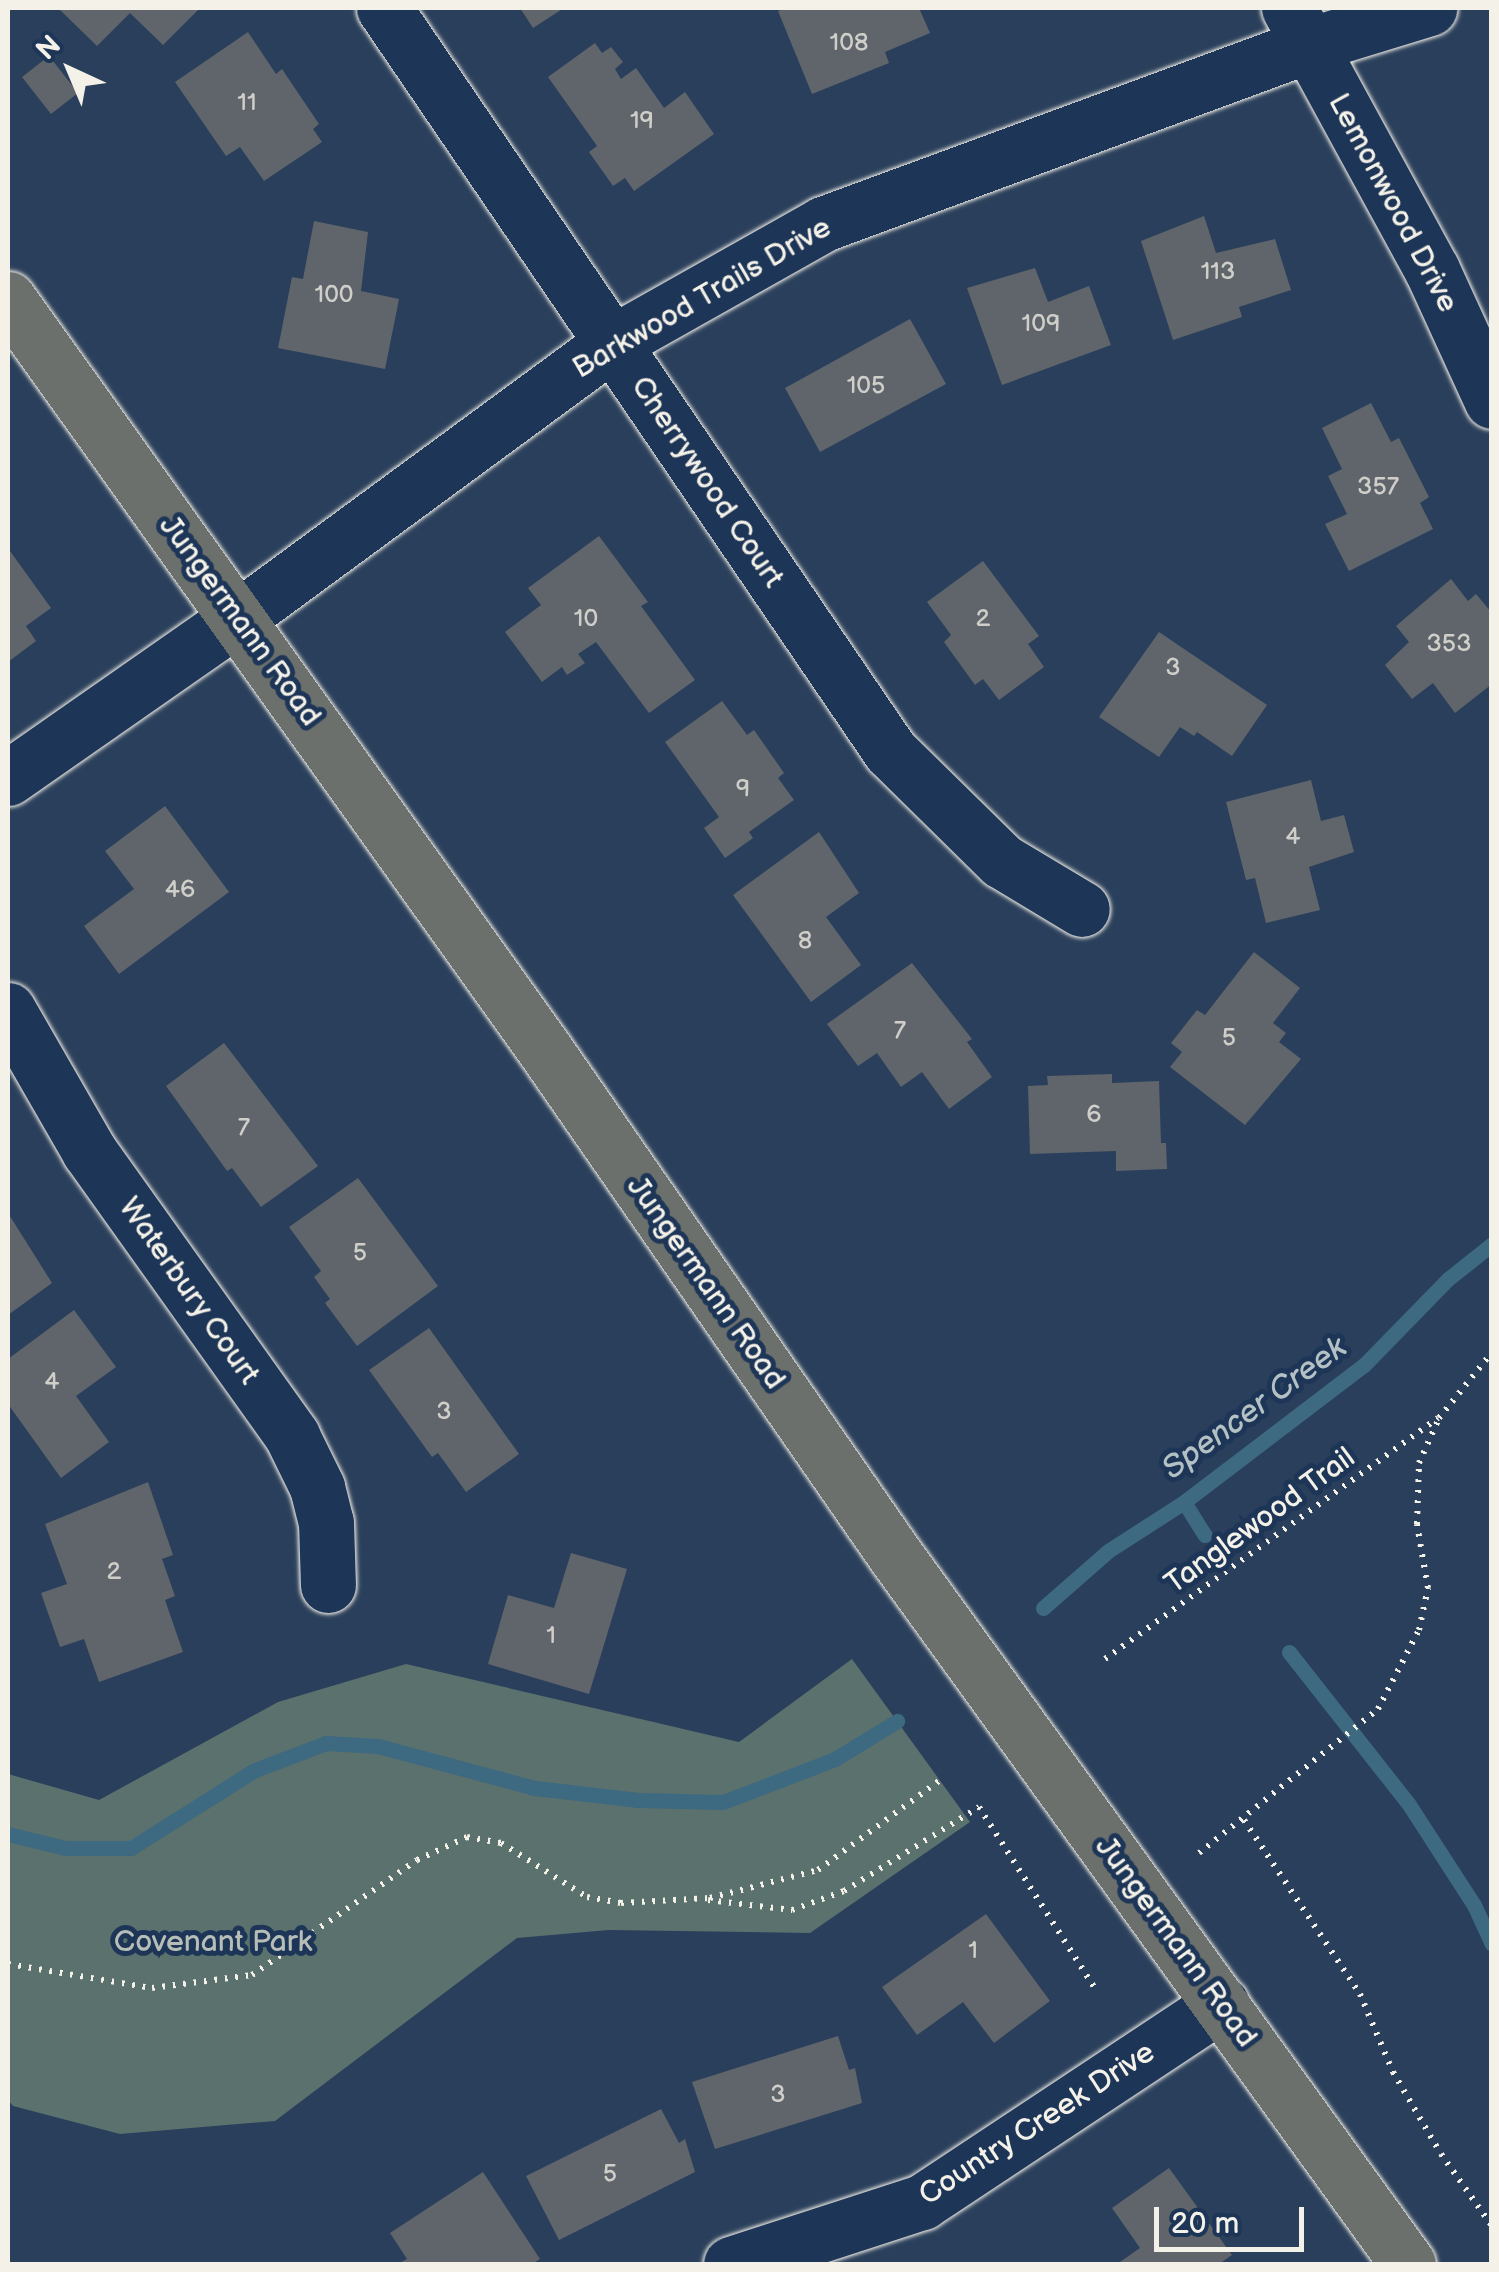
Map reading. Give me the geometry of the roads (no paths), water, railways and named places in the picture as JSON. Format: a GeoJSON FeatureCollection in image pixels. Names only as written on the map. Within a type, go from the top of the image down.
{"type":"FeatureCollection","features":[{"type":"Feature","properties":{"kind":"main road","name":"Jungermann Road"},"geometry":{"type":"LineString","coordinates":[[8,298],[238,617],[895,1555],[1408,2264]]}},
{"type":"Feature","properties":{"kind":"street","name":"Cherrywood Court"},"geometry":{"type":"LineString","coordinates":[[384,8],[890,751],[1002,861],[1082,908]]}},
{"type":"Feature","properties":{"kind":"street","name":"Barkwood Trails Drive"},"geometry":{"type":"LineString","coordinates":[[8,778],[238,617],[612,344],[823,224],[1299,26],[1429,8]]}},
{"type":"Feature","properties":{"kind":"street","name":"Lemonwood Drive"},"geometry":{"type":"LineString","coordinates":[[1299,26],[1432,270],[1492,401]]}},
{"type":"Feature","properties":{"kind":"street","name":"Waterbury Court"},"geometry":{"type":"LineString","coordinates":[[8,1010],[89,1150],[292,1436],[317,1488],[326,1522],[328,1585]]}},
{"type":"Feature","properties":{"kind":"street","name":"Country Creek Drive"},"geometry":{"type":"LineString","coordinates":[[732,2264],[922,2202],[1221,2004]]}},
{"type":"Feature","properties":{"kind":"waterway","name":"Spencer Creek"},"geometry":{"type":"LineString","coordinates":[[1043,1608],[1108,1551],[1184,1502],[1364,1365],[1448,1279],[1492,1244]]}},
{"type":"Feature","properties":{"kind":"waterway"},"geometry":{"type":"LineString","coordinates":[[1184,1502],[1205,1535]]}},
{"type":"Feature","properties":{"kind":"waterway"},"geometry":{"type":"LineString","coordinates":[[1289,1652],[1408,1803],[1474,1905],[1492,1944]]}},
{"type":"Feature","properties":{"kind":"waterway","name":"Spencer Creek"},"geometry":{"type":"LineString","coordinates":[[8,1834],[65,1848],[131,1848],[255,1770],[326,1743],[378,1746],[535,1788],[638,1800],[723,1802],[835,1759],[897,1721]]}},
{"type":"Feature","properties":{"kind":"park label","name":"Covenant Park"},"geometry":{"type":"Point","coordinates":[213,1942]}}]}
